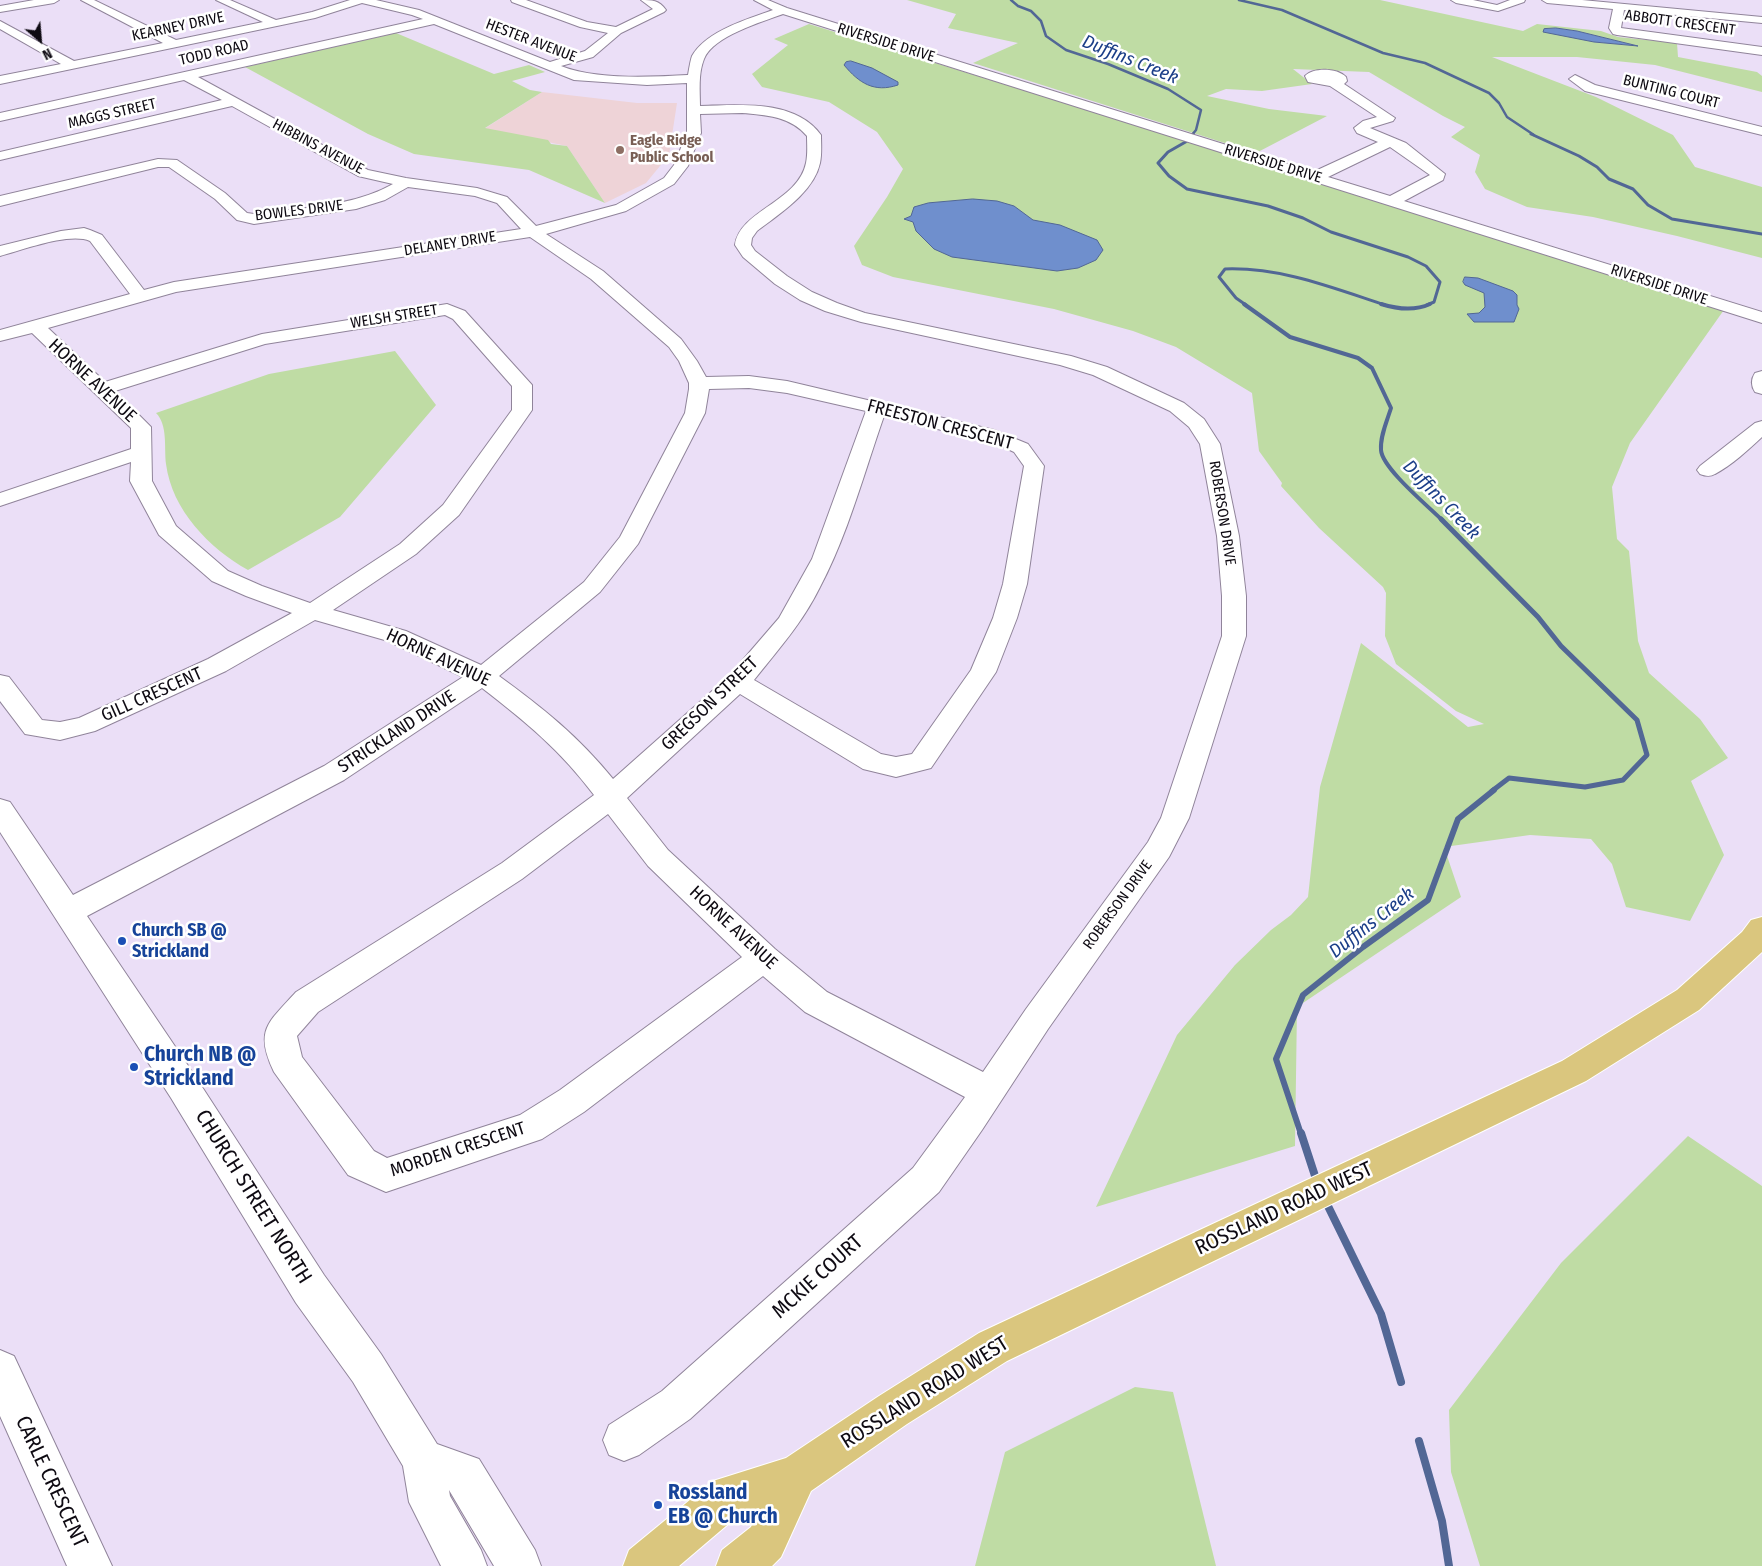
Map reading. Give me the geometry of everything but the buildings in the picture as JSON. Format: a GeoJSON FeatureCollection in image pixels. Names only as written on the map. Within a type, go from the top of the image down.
{"type":"FeatureCollection","features":[{"type":"Feature","properties":{"kind":"main road","name":"ROSSLAND ROAD WEST"},"geometry":{"type":"LineString","coordinates":[[645,1566],[728,1496],[796,1476],[893,1410],[993,1347],[1574,1071],[1688,1000],[1753,941],[1762,929]]}},
{"type":"Feature","properties":{"kind":"main road"},"geometry":{"type":"LineString","coordinates":[[738,1566],[766,1542],[796,1476]]}},
{"type":"Feature","properties":{"kind":"street"},"geometry":{"type":"LineString","coordinates":[[0,9],[54,0]]}},
{"type":"Feature","properties":{"kind":"street"},"geometry":{"type":"LineString","coordinates":[[86,0],[174,44]]}},
{"type":"Feature","properties":{"kind":"street","name":"KEARNEY DRIVE"},"geometry":{"type":"LineString","coordinates":[[0,80],[315,15],[362,0]]}},
{"type":"Feature","properties":{"kind":"street","name":"HESTER AVENUE"},"geometry":{"type":"LineString","coordinates":[[362,0],[415,12],[574,76],[647,81],[693,79]]}},
{"type":"Feature","properties":{"kind":"street"},"geometry":{"type":"LineString","coordinates":[[516,0],[584,25],[617,31]]}},
{"type":"Feature","properties":{"kind":"street"},"geometry":{"type":"LineString","coordinates":[[549,66],[590,54],[617,31],[660,10],[646,0]]}},
{"type":"Feature","properties":{"kind":"street","name":"RIVERSIDE DRIVE"},"geometry":{"type":"LineString","coordinates":[[759,0],[783,10],[1762,318]]}},
{"type":"Feature","properties":{"kind":"street"},"geometry":{"type":"LineString","coordinates":[[1456,0],[1498,8],[1520,0]]}},
{"type":"Feature","properties":{"kind":"street"},"geometry":{"type":"LineString","coordinates":[[1547,0],[1762,20]]}},
{"type":"Feature","properties":{"kind":"street"},"geometry":{"type":"LineString","coordinates":[[227,1],[274,23]]}},
{"type":"Feature","properties":{"kind":"street","name":"ABBOTT CRESCENT"},"geometry":{"type":"LineString","coordinates":[[1619,8],[1615,28],[1617,32],[1762,51]]}},
{"type":"Feature","properties":{"kind":"street","name":"DELANEY DRIVE"},"geometry":{"type":"LineString","coordinates":[[0,336],[174,287],[533,232],[621,208],[669,181],[681,166],[694,133],[693,79],[698,57],[712,42],[744,24],[783,10]]}},
{"type":"Feature","properties":{"kind":"street","name":"TODD ROAD"},"geometry":{"type":"LineString","coordinates":[[0,117],[435,20]]}},
{"type":"Feature","properties":{"kind":"street"},"geometry":{"type":"LineString","coordinates":[[0,24],[72,65]]}},
{"type":"Feature","properties":{"kind":"street","name":"HIBBINS AVENUE"},"geometry":{"type":"LineString","coordinates":[[187,76],[354,168],[376,176],[492,196],[508,204],[533,232]]}},
{"type":"Feature","properties":{"kind":"street","name":"BUNTING COURT"},"geometry":{"type":"LineString","coordinates":[[1575,79],[1590,88],[1762,131]]}},
{"type":"Feature","properties":{"kind":"street"},"geometry":{"type":"LineString","coordinates":[[1334,83],[1395,120],[1374,121],[1361,128],[1367,134],[1401,146],[1438,174],[1438,178],[1392,202]]}},
{"type":"Feature","properties":{"kind":"street","name":"MAGGS STREET"},"geometry":{"type":"LineString","coordinates":[[0,156],[232,102]]}},
{"type":"Feature","properties":{"kind":"street","name":"ROBERSON DRIVE"},"geometry":{"type":"LineString","coordinates":[[695,110],[772,112],[804,124],[814,135],[813,163],[808,176],[792,197],[751,228],[744,238],[743,245],[749,254],[789,285],[806,296],[831,307],[862,317],[1064,360],[1100,371],[1178,407],[1196,422],[1210,444],[1223,496],[1234,596],[1234,636],[1175,818],[1159,849],[987,1091]]}},
{"type":"Feature","properties":{"kind":"street"},"geometry":{"type":"LineString","coordinates":[[1315,177],[1391,142]]}},
{"type":"Feature","properties":{"kind":"street","name":"BOWLES DRIVE"},"geometry":{"type":"LineString","coordinates":[[0,201],[158,162],[172,163],[220,196],[242,217],[254,219],[356,204],[380,197],[406,182]]}},
{"type":"Feature","properties":{"kind":"street"},"geometry":{"type":"LineString","coordinates":[[533,232],[597,275],[675,343],[688,361],[699,383]]}},
{"type":"Feature","properties":{"kind":"street"},"geometry":{"type":"LineString","coordinates":[[0,251],[61,236],[84,233],[96,238],[140,296]]}},
{"type":"Feature","properties":{"kind":"street","name":"WELSH STREET"},"geometry":{"type":"LineString","coordinates":[[103,389],[262,339],[447,309],[459,315],[522,385],[522,410],[451,510],[408,549],[313,612]]}},
{"type":"Feature","properties":{"kind":"street","name":"HORNE AVENUE"},"geometry":{"type":"LineString","coordinates":[[35,326],[141,427],[141,481],[167,530],[220,576],[254,591],[313,612],[397,636],[483,676],[539,718],[563,740],[590,770],[658,858],[764,958],[816,1002],[987,1091]]}},
{"type":"Feature","properties":{"kind":"street"},"geometry":{"type":"LineString","coordinates":[[1762,377],[1762,388]]}},
{"type":"Feature","properties":{"kind":"street","name":"FREESTON CRESCENT"},"geometry":{"type":"LineString","coordinates":[[699,383],[749,382],[787,387],[988,434],[1018,445],[1029,454],[1034,466],[1015,584],[1005,618],[983,672],[920,761],[896,767],[873,762],[738,682]]}},
{"type":"Feature","properties":{"kind":"street","name":"STRICKLAND DRIVE"},"geometry":{"type":"LineString","coordinates":[[68,912],[334,773],[483,676],[592,587],[630,539],[695,413],[699,383]]}},
{"type":"Feature","properties":{"kind":"street","name":"GREGSON STREET"},"geometry":{"type":"LineString","coordinates":[[610,797],[738,682],[788,622],[823,559],[877,407]]}},
{"type":"Feature","properties":{"kind":"street"},"geometry":{"type":"LineString","coordinates":[[1707,470],[1741,446],[1762,427]]}},
{"type":"Feature","properties":{"kind":"street"},"geometry":{"type":"LineString","coordinates":[[1741,446],[1762,453]]}},
{"type":"Feature","properties":{"kind":"street"},"geometry":{"type":"LineString","coordinates":[[0,500],[141,452]]}},
{"type":"Feature","properties":{"kind":"street","name":"GILL CRESCENT"},"geometry":{"type":"LineString","coordinates":[[0,683],[34,728],[60,731],[86,725],[217,665],[313,612]]}},
{"type":"Feature","properties":{"kind":"street","name":"MORDEN CRESCENT"},"geometry":{"type":"LineString","coordinates":[[610,797],[512,871],[307,1002],[280,1032],[286,1062],[361,1163],[386,1175],[530,1128],[572,1101],[764,958]]}},
{"type":"Feature","properties":{"kind":"street","name":"CHURCH STREET NORTH"},"geometry":{"type":"LineString","coordinates":[[0,808],[183,1087],[310,1289],[367,1368],[423,1460],[430,1502],[465,1566]]}},
{"type":"Feature","properties":{"kind":"street","name":"MCKIE COURT"},"geometry":{"type":"LineString","coordinates":[[624,1440],[676,1405],[926,1180],[970,1119],[987,1091]]}},
{"type":"Feature","properties":{"kind":"street","name":"CARLE CRESCENT"},"geometry":{"type":"LineString","coordinates":[[0,1370],[90,1566]]}},
{"type":"Feature","properties":{"kind":"street"},"geometry":{"type":"LineString","coordinates":[[423,1460],[464,1474],[519,1566]]}},
{"type":"Feature","properties":{"kind":"shaded area","name":"Eagle Ridge Public School"},"geometry":{"type":"Polygon","coordinates":[[[542,92],[637,103],[677,103],[669,155],[646,183],[605,203],[567,146],[484,129],[542,92]]]}},
{"type":"Feature","properties":{"kind":"green space"},"geometry":{"type":"Polygon","coordinates":[[[907,0],[1380,0],[1523,31],[1537,24],[1601,31],[1618,37],[1677,43],[1678,57],[1757,72],[1762,76],[1762,92],[1655,65],[1577,57],[1492,57],[1596,97],[1673,135],[1695,167],[1762,187],[1762,258],[1593,217],[1527,207],[1485,189],[1475,172],[1480,155],[1451,137],[1465,127],[1369,72],[1293,69],[1312,84],[1262,91],[1226,89],[1207,96],[1269,109],[1327,116],[1256,153],[973,63],[1018,43],[948,28],[956,14],[907,0]],[[1556,28],[1544,31],[1594,42],[1638,46],[1577,31],[1556,28]]]}},
{"type":"Feature","properties":{"kind":"green space"},"geometry":{"type":"Polygon","coordinates":[[[809,24],[1726,307],[1630,443],[1612,487],[1617,539],[1629,551],[1638,641],[1649,673],[1700,719],[1728,758],[1691,781],[1724,855],[1690,921],[1626,907],[1612,864],[1591,839],[1530,835],[1444,847],[1461,897],[1297,1007],[1295,1146],[1096,1207],[1177,1035],[1235,965],[1271,930],[1291,915],[1308,897],[1320,787],[1361,643],[1468,727],[1484,724],[1456,711],[1396,664],[1385,636],[1386,593],[1383,587],[1319,528],[1281,486],[1282,483],[1259,451],[1252,393],[1176,347],[1133,331],[1054,309],[893,277],[862,265],[854,246],[887,197],[903,169],[877,132],[829,102],[762,87],[752,74],[788,45],[774,39],[809,24]]]}},
{"type":"Feature","properties":{"kind":"green space"},"geometry":{"type":"Polygon","coordinates":[[[396,33],[494,74],[529,65],[545,72],[512,81],[530,90],[542,92],[485,128],[548,140],[551,144],[567,146],[605,203],[529,170],[414,154],[368,134],[245,67],[396,33]]]}},
{"type":"Feature","properties":{"kind":"green space"},"geometry":{"type":"Polygon","coordinates":[[[395,351],[436,405],[340,517],[248,570],[206,539],[184,512],[176,497],[166,464],[164,430],[156,413],[269,374],[395,351]]]}},
{"type":"Feature","properties":{"kind":"green space"},"geometry":{"type":"Polygon","coordinates":[[[1688,1136],[1762,1186],[1762,1566],[1480,1566],[1451,1472],[1449,1410],[1561,1263],[1688,1136]]]}},
{"type":"Feature","properties":{"kind":"green space"},"geometry":{"type":"Polygon","coordinates":[[[1135,1387],[1173,1392],[1216,1566],[975,1566],[1005,1452],[1135,1387]]]}},
{"type":"Feature","properties":{"kind":"water"},"geometry":{"type":"Polygon","coordinates":[[[1556,28],[1577,31],[1638,46],[1594,42],[1543,32],[1544,29],[1556,28]]]}},
{"type":"Feature","properties":{"kind":"water"},"geometry":{"type":"Polygon","coordinates":[[[851,61],[872,68],[898,82],[898,85],[882,88],[868,85],[855,77],[844,65],[846,62],[851,61]]]}},
{"type":"Feature","properties":{"kind":"water"},"geometry":{"type":"Polygon","coordinates":[[[973,199],[997,201],[1014,206],[1033,220],[1060,225],[1097,240],[1103,250],[1096,260],[1078,268],[1057,271],[952,257],[934,249],[916,231],[913,222],[904,219],[911,216],[914,207],[928,203],[973,199]]]}},
{"type":"Feature","properties":{"kind":"water"},"geometry":{"type":"Polygon","coordinates":[[[1465,277],[1478,278],[1513,291],[1517,295],[1519,309],[1514,322],[1474,322],[1467,314],[1479,313],[1485,307],[1484,293],[1465,285],[1463,282],[1465,277]]]}},
{"type":"Feature","properties":{"kind":"waterway","name":"Duffins Creek"},"geometry":{"type":"LineString","coordinates":[[1011,0],[1018,6],[1031,11],[1041,21],[1046,36],[1066,50],[1108,64],[1168,89],[1201,110],[1196,130],[1192,135]]}},
{"type":"Feature","properties":{"kind":"waterway"},"geometry":{"type":"LineString","coordinates":[[1239,0],[1282,10],[1383,53],[1425,63],[1489,93],[1499,103],[1507,117],[1534,135]]}},
{"type":"Feature","properties":{"kind":"waterway","name":"Duffins Creek"},"geometry":{"type":"LineString","coordinates":[[1193,134],[1189,140],[1168,152],[1158,163],[1169,176],[1187,189],[1268,206],[1303,218],[1331,232],[1408,257],[1426,266],[1440,282],[1434,302],[1427,305]]}},
{"type":"Feature","properties":{"kind":"waterway"},"geometry":{"type":"LineString","coordinates":[[1531,134],[1579,156],[1597,167],[1609,179],[1633,189],[1648,205],[1672,219],[1762,234]]}},
{"type":"Feature","properties":{"kind":"waterway","name":"Duffins Creek"},"geometry":{"type":"LineString","coordinates":[[1246,305],[1236,298],[1219,277],[1225,269],[1246,269],[1287,275],[1385,305]]}},
{"type":"Feature","properties":{"kind":"waterway","name":"Duffins Creek"},"geometry":{"type":"LineString","coordinates":[[1244,304],[1290,337],[1358,358],[1372,368],[1391,408],[1382,439],[1381,450],[1383,458],[1397,476],[1442,520]]}},
{"type":"Feature","properties":{"kind":"waterway","name":"Duffins Creek"},"geometry":{"type":"LineString","coordinates":[[1381,304],[1385,305]]}},
{"type":"Feature","properties":{"kind":"waterway","name":"Duffins Creek"},"geometry":{"type":"LineString","coordinates":[[1385,305],[1406,308],[1418,308],[1427,305]]}},
{"type":"Feature","properties":{"kind":"waterway","name":"Duffins Creek"},"geometry":{"type":"LineString","coordinates":[[1442,520],[1538,617],[1561,646],[1637,720],[1647,755],[1623,780],[1585,787],[1509,778],[1492,791]]}},
{"type":"Feature","properties":{"kind":"waterway","name":"Duffins Creek"},"geometry":{"type":"LineString","coordinates":[[1301,1134],[1276,1059],[1303,995],[1363,947],[1428,900],[1458,819],[1494,790]]}},
{"type":"Feature","properties":{"kind":"waterway","name":"Duffins Creek"},"geometry":{"type":"LineString","coordinates":[[1301,1133],[1317,1182]]}},
{"type":"Feature","properties":{"kind":"waterway","name":"Duffins Creek"},"geometry":{"type":"LineString","coordinates":[[1325,1200],[1381,1314],[1401,1382]]}},
{"type":"Feature","properties":{"kind":"waterway","name":"Duffins Creek"},"geometry":{"type":"LineString","coordinates":[[1419,1441],[1442,1521],[1449,1566]]}},
{"type":"Feature","properties":{"kind":"place","name":"Eagle Ridge Public School"},"geometry":{"type":"Point","coordinates":[620,150]}},
{"type":"Feature","properties":{"kind":"place","name":"Church SB @ Strickland"},"geometry":{"type":"Point","coordinates":[122,941]}},
{"type":"Feature","properties":{"kind":"place","name":"Church NB @ Strickland"},"geometry":{"type":"Point","coordinates":[134,1067]}},
{"type":"Feature","properties":{"kind":"place","name":"Rossland EB @ Church"},"geometry":{"type":"Point","coordinates":[658,1505]}}]}
